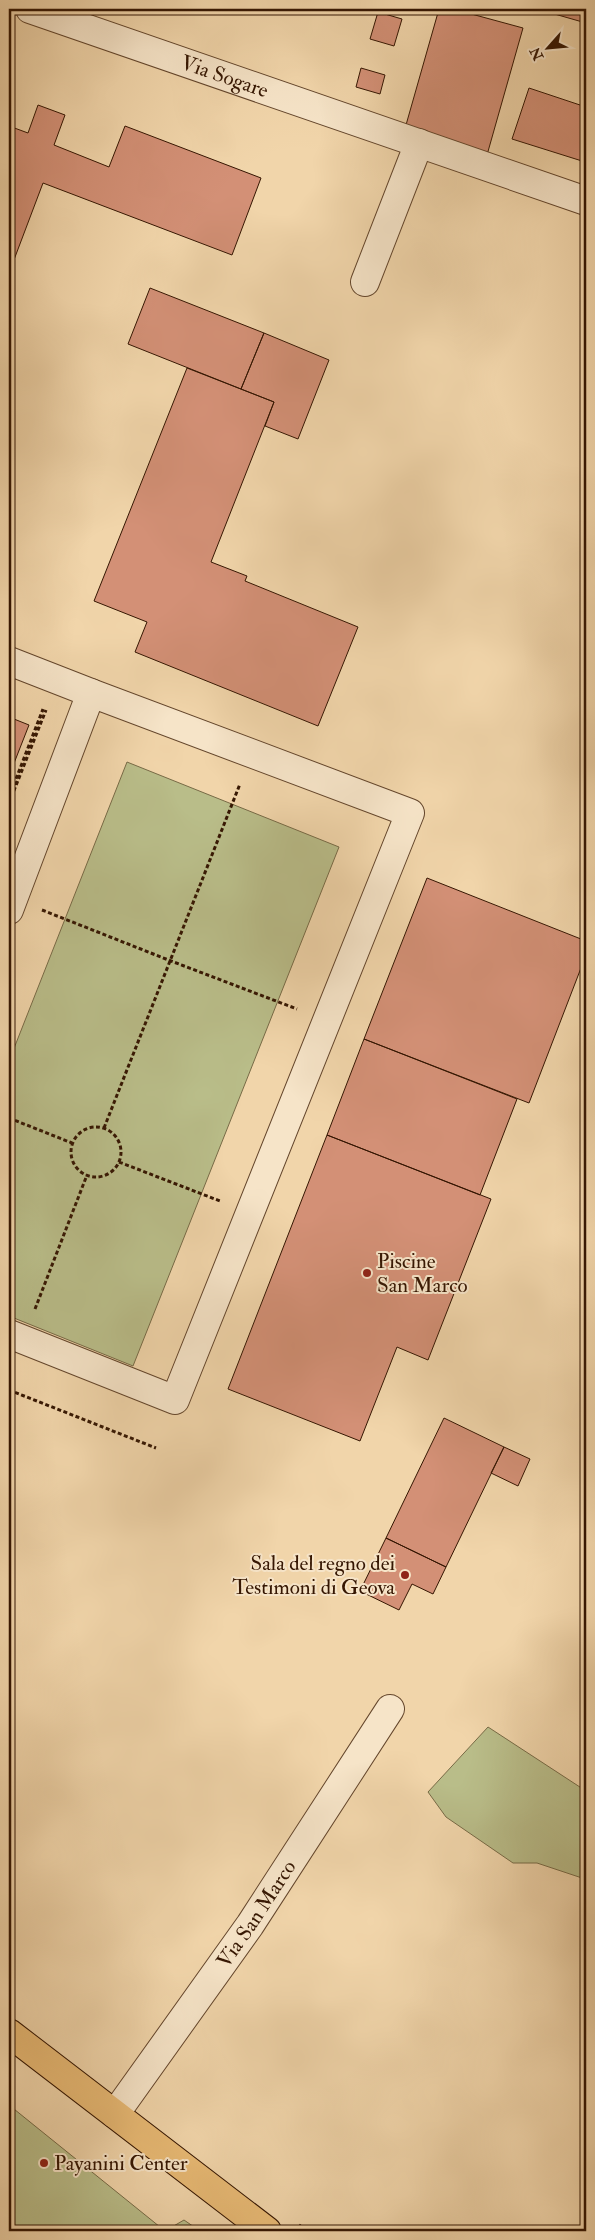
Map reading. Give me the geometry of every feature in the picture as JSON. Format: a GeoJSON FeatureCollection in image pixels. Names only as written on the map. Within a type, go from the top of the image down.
{"type":"FeatureCollection","features":[{"type":"Feature","properties":{"kind":"main road"},"geometry":{"type":"LineString","coordinates":[[9,2033],[267,2231]]}},
{"type":"Feature","properties":{"kind":"street","name":"Via Sogare"},"geometry":{"type":"LineString","coordinates":[[30,9],[586,201]]}},
{"type":"Feature","properties":{"kind":"street"},"geometry":{"type":"LineString","coordinates":[[364,282],[419,144]]}},
{"type":"Feature","properties":{"kind":"street"},"geometry":{"type":"LineString","coordinates":[[9,661],[410,814],[326,1020],[176,1400],[16,1337]]}},
{"type":"Feature","properties":{"kind":"street"},"geometry":{"type":"LineString","coordinates":[[9,910],[91,693]]}},
{"type":"Feature","properties":{"kind":"street","name":"Via San Marco"},"geometry":{"type":"LineString","coordinates":[[115,2114],[250,1925],[390,1709]]}},
{"type":"Feature","properties":{"kind":"path"},"geometry":{"type":"LineString","coordinates":[[9,796],[47,703],[9,803]]}},
{"type":"Feature","properties":{"kind":"path"},"geometry":{"type":"LineString","coordinates":[[104,1128],[171,962],[241,780]]}},
{"type":"Feature","properties":{"kind":"path"},"geometry":{"type":"LineString","coordinates":[[42,909],[171,962],[326,1020]]}},
{"type":"Feature","properties":{"kind":"path"},"geometry":{"type":"LineString","coordinates":[[9,1118],[72,1143]]}},
{"type":"Feature","properties":{"kind":"path"},"geometry":{"type":"LineString","coordinates":[[90,1127],[104,1128],[111,1132],[118,1140],[121,1152],[119,1162],[112,1171],[102,1176],[80,1172],[73,1163],[70,1152],[72,1143],[80,1132],[85,1129],[90,1127]]}},
{"type":"Feature","properties":{"kind":"path"},"geometry":{"type":"LineString","coordinates":[[119,1162],[251,1213]]}},
{"type":"Feature","properties":{"kind":"path"},"geometry":{"type":"LineString","coordinates":[[9,1376],[16,1337],[86,1174]]}},
{"type":"Feature","properties":{"kind":"path"},"geometry":{"type":"LineString","coordinates":[[9,1390],[156,1448]]}},
{"type":"Feature","properties":{"kind":"green space"},"geometry":{"type":"Polygon","coordinates":[[[127,762],[339,847],[133,1366],[9,1316],[9,1061],[127,762]]]}},
{"type":"Feature","properties":{"kind":"green space"},"geometry":{"type":"Polygon","coordinates":[[[488,1727],[586,1791],[586,1881],[585,1879],[537,1863],[513,1863],[446,1817],[428,1792],[488,1727]]]}},
{"type":"Feature","properties":{"kind":"green space","name":"Payanini Center"},"geometry":{"type":"Polygon","coordinates":[[[9,2105],[165,2231],[9,2231],[9,2105]]]}},
{"type":"Feature","properties":{"kind":"green space"},"geometry":{"type":"Polygon","coordinates":[[[184,2220],[200,2231],[165,2231],[184,2220]]]}},
{"type":"Feature","properties":{"kind":"building"},"geometry":{"type":"Polygon","coordinates":[[[439,9],[453,9],[523,28],[487,155],[404,132],[439,9]]]}},
{"type":"Feature","properties":{"kind":"building"},"geometry":{"type":"Polygon","coordinates":[[[537,9],[586,9],[586,23],[537,9]]]}},
{"type":"Feature","properties":{"kind":"building"},"geometry":{"type":"Polygon","coordinates":[[[378,12],[402,19],[394,46],[370,39],[378,12]]]}},
{"type":"Feature","properties":{"kind":"building"},"geometry":{"type":"Polygon","coordinates":[[[361,68],[385,75],[380,94],[356,87],[361,68]]]}},
{"type":"Feature","properties":{"kind":"building"},"geometry":{"type":"Polygon","coordinates":[[[529,88],[586,107],[586,150],[582,161],[512,139],[529,88]]]}},
{"type":"Feature","properties":{"kind":"building"},"geometry":{"type":"Polygon","coordinates":[[[38,105],[65,115],[54,145],[109,167],[125,126],[261,178],[232,255],[43,183],[9,273],[9,126],[28,133],[38,105]]]}},
{"type":"Feature","properties":{"kind":"building"},"geometry":{"type":"Polygon","coordinates":[[[150,288],[264,333],[241,389],[128,344],[150,288]]]}},
{"type":"Feature","properties":{"kind":"building"},"geometry":{"type":"Polygon","coordinates":[[[264,333],[329,360],[298,439],[265,426],[274,402],[241,389],[264,333]]]}},
{"type":"Feature","properties":{"kind":"building"},"geometry":{"type":"Polygon","coordinates":[[[187,368],[274,402],[211,562],[247,576],[245,581],[358,627],[318,726],[135,652],[147,622],[94,601],[187,368]]]}},
{"type":"Feature","properties":{"kind":"building"},"geometry":{"type":"Polygon","coordinates":[[[9,717],[29,725],[9,776],[9,717]]]}},
{"type":"Feature","properties":{"kind":"building"},"geometry":{"type":"Polygon","coordinates":[[[427,878],[586,941],[586,955],[529,1103],[364,1039],[427,878]]]}},
{"type":"Feature","properties":{"kind":"building"},"geometry":{"type":"Polygon","coordinates":[[[364,1039],[517,1099],[480,1195],[327,1135],[364,1039]]]}},
{"type":"Feature","properties":{"kind":"building","name":"Piscine San Marco"},"geometry":{"type":"Polygon","coordinates":[[[327,1135],[491,1199],[428,1360],[397,1347],[360,1441],[228,1389],[327,1135]]]}},
{"type":"Feature","properties":{"kind":"building"},"geometry":{"type":"Polygon","coordinates":[[[444,1418],[504,1447],[446,1567],[386,1538],[444,1418]]]}},
{"type":"Feature","properties":{"kind":"building"},"geometry":{"type":"Polygon","coordinates":[[[504,1447],[530,1459],[518,1486],[491,1473],[504,1447]]]}},
{"type":"Feature","properties":{"kind":"building","name":"Sala del regno dei Testimoni di Geova"},"geometry":{"type":"Polygon","coordinates":[[[386,1538],[446,1567],[433,1594],[412,1584],[399,1610],[360,1591],[386,1538]]]}},
{"type":"Feature","properties":{"kind":"place","name":"Piscine San Marco"},"geometry":{"type":"Point","coordinates":[367,1273]}},
{"type":"Feature","properties":{"kind":"place","name":"Sala del regno dei Testimoni di Geova"},"geometry":{"type":"Point","coordinates":[405,1575]}},
{"type":"Feature","properties":{"kind":"place","name":"Payanini Center"},"geometry":{"type":"Point","coordinates":[44,2163]}}]}
